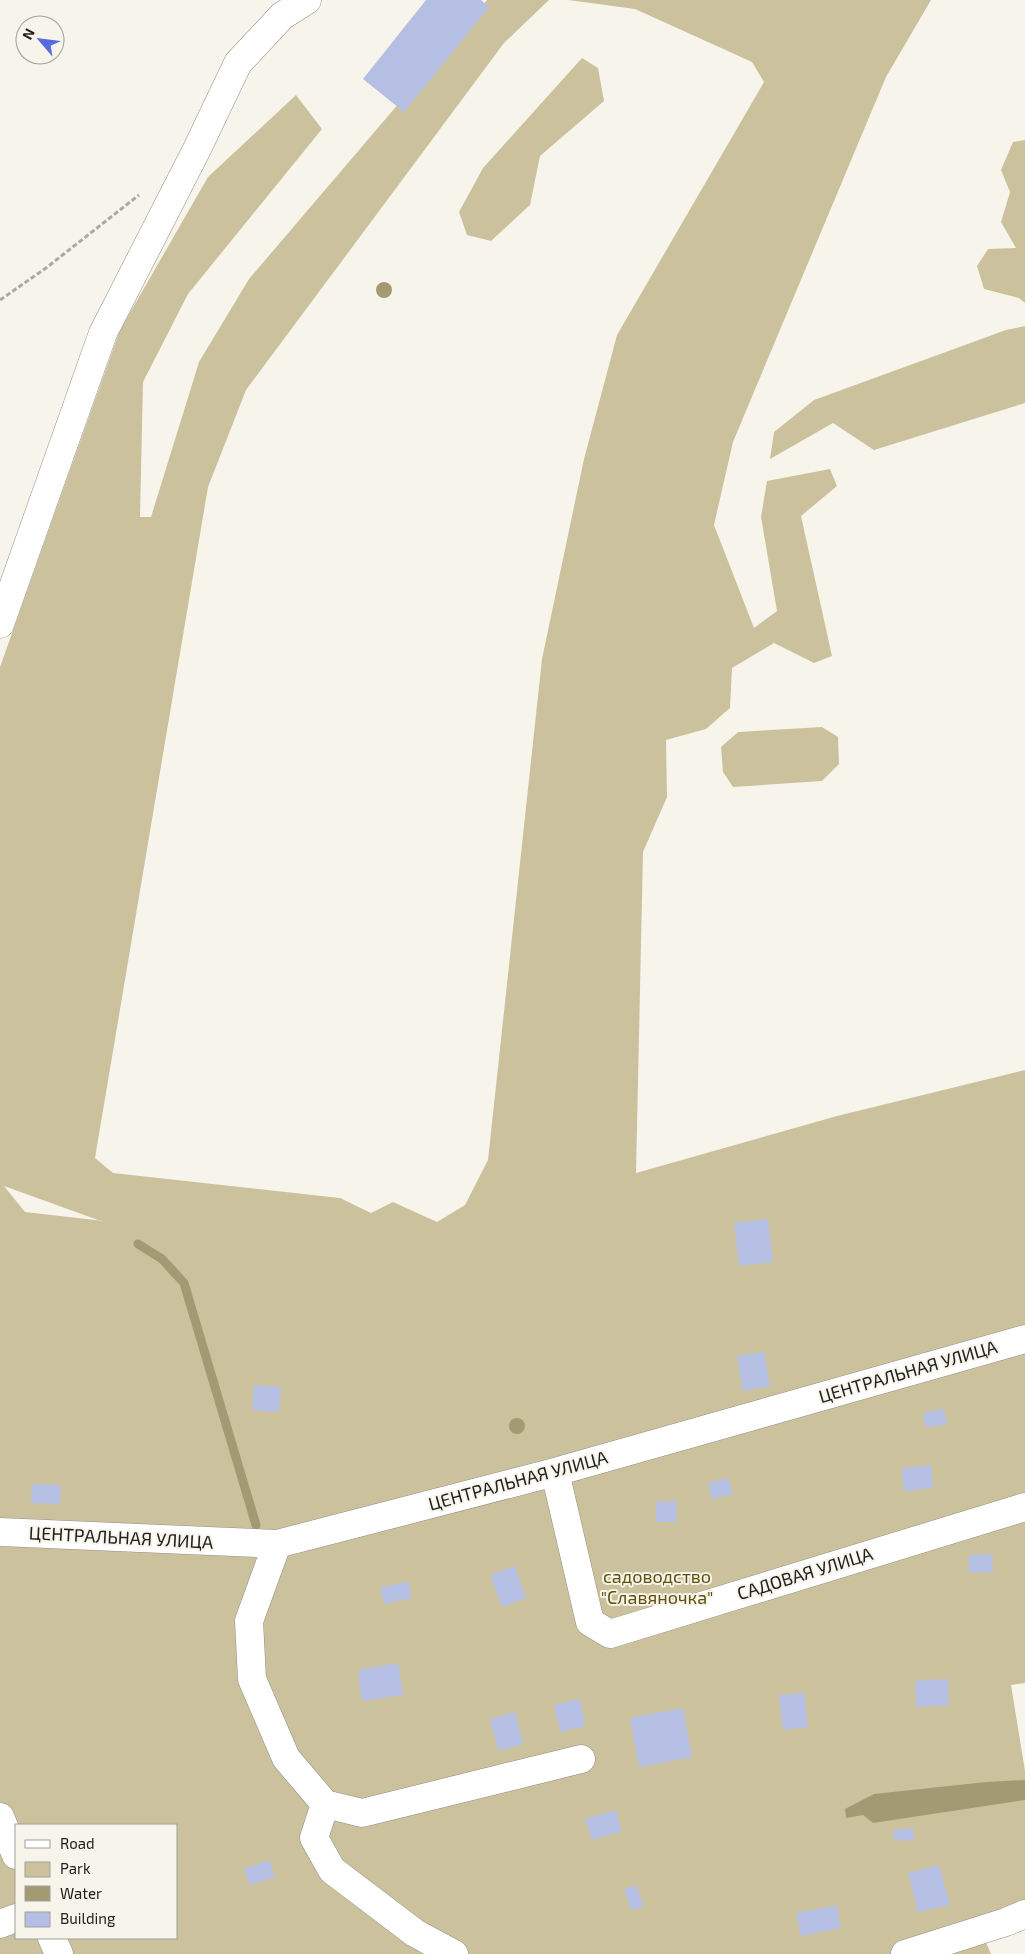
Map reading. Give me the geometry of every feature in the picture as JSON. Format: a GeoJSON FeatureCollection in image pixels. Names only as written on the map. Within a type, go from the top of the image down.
{"type":"FeatureCollection","features":[{"type":"Feature","properties":{"kind":"street"},"geometry":{"type":"LineString","coordinates":[[0,624],[103,333],[197,150],[238,63],[282,16],[307,0]]}},
{"type":"Feature","properties":{"kind":"street","name":"ЦЕНТРАЛЬНАЯ УЛИЦА"},"geometry":{"type":"LineString","coordinates":[[0,1532],[277,1544],[556,1472],[1025,1339]]}},
{"type":"Feature","properties":{"kind":"street","name":"САДОВАЯ УЛИЦА"},"geometry":{"type":"LineString","coordinates":[[556,1472],[590,1622],[610,1634],[1025,1507]]}},
{"type":"Feature","properties":{"kind":"street"},"geometry":{"type":"LineString","coordinates":[[277,1544],[249,1621],[252,1678],[286,1758],[325,1804],[362,1813],[581,1759]]}},
{"type":"Feature","properties":{"kind":"street"},"geometry":{"type":"LineString","coordinates":[[325,1804],[314,1838],[332,1870],[415,1933],[454,1954]]}},
{"type":"Feature","properties":{"kind":"street"},"geometry":{"type":"LineString","coordinates":[[0,1817],[15,1853]]}},
{"type":"Feature","properties":{"kind":"street"},"geometry":{"type":"LineString","coordinates":[[905,1954],[1006,1922],[1025,1914]]}},
{"type":"Feature","properties":{"kind":"street"},"geometry":{"type":"LineString","coordinates":[[0,1924],[15,1918]]}},
{"type":"Feature","properties":{"kind":"street"},"geometry":{"type":"LineString","coordinates":[[52,1939],[59,1954]]}},
{"type":"Feature","properties":{"kind":"path"},"geometry":{"type":"LineString","coordinates":[[0,300],[46,268],[144,191]]}},
{"type":"Feature","properties":{"kind":"green space","name":"садоводство \"Славяночка\""},"geometry":{"type":"Polygon","coordinates":[[[487,0],[549,0],[504,43],[246,390],[208,487],[95,1158],[113,1173],[340,1198],[371,1213],[393,1202],[437,1222],[465,1205],[488,1160],[542,659],[584,459],[617,335],[764,82],[752,62],[635,9],[568,0],[931,0],[886,77],[733,442],[714,525],[754,628],[777,611],[761,517],[767,481],[830,469],[837,486],[801,516],[832,656],[814,663],[774,643],[732,668],[730,708],[706,729],[666,740],[667,797],[643,852],[636,1173],[837,1116],[1025,1070],[1025,1683],[1011,1685],[1025,1771],[1025,1901],[977,1922],[991,1954],[0,1954],[0,667],[120,330],[208,177],[296,95],[322,129],[188,294],[143,382],[140,517],[151,517],[199,362],[249,279],[487,0]],[[4,1186],[25,1212],[104,1221],[4,1186]]]}},
{"type":"Feature","properties":{"kind":"green space"},"geometry":{"type":"Polygon","coordinates":[[[582,58],[598,68],[604,101],[540,156],[530,205],[491,241],[467,235],[459,212],[483,168],[582,58]]]}},
{"type":"Feature","properties":{"kind":"green space"},"geometry":{"type":"Polygon","coordinates":[[[1025,140],[1025,303],[1019,298],[984,289],[977,266],[988,249],[1016,248],[1001,222],[1010,192],[1001,170],[1013,142],[1025,140]]]}},
{"type":"Feature","properties":{"kind":"green space"},"geometry":{"type":"Polygon","coordinates":[[[1025,326],[1025,403],[874,450],[833,423],[770,459],[774,432],[814,400],[1006,330],[1025,326]]]}},
{"type":"Feature","properties":{"kind":"green space"},"geometry":{"type":"Polygon","coordinates":[[[822,727],[838,737],[839,764],[822,781],[733,787],[723,772],[721,747],[738,732],[822,727]]]}},
{"type":"Feature","properties":{"kind":"water"},"geometry":{"type":"Polygon","coordinates":[[[1025,1780],[1025,1800],[873,1823],[863,1815],[846,1818],[845,1809],[874,1794],[986,1782],[1025,1780]]]}},
{"type":"Feature","properties":{"kind":"building"},"geometry":{"type":"Polygon","coordinates":[[[426,0],[481,0],[489,7],[404,112],[363,79],[426,0]]]}},
{"type":"Feature","properties":{"kind":"building"},"geometry":{"type":"Polygon","coordinates":[[[768,1219],[773,1262],[739,1266],[734,1223],[768,1219]]]}},
{"type":"Feature","properties":{"kind":"building"},"geometry":{"type":"Polygon","coordinates":[[[764,1352],[770,1386],[743,1391],[737,1356],[764,1352]]]}},
{"type":"Feature","properties":{"kind":"building"},"geometry":{"type":"Polygon","coordinates":[[[254,1385],[281,1387],[279,1412],[252,1410],[254,1385]]]}},
{"type":"Feature","properties":{"kind":"building"},"geometry":{"type":"Polygon","coordinates":[[[944,1409],[947,1424],[926,1428],[923,1413],[944,1409]]]}},
{"type":"Feature","properties":{"kind":"building"},"geometry":{"type":"Polygon","coordinates":[[[931,1465],[933,1488],[904,1491],[902,1468],[931,1465]]]}},
{"type":"Feature","properties":{"kind":"building"},"geometry":{"type":"Polygon","coordinates":[[[728,1478],[733,1494],[712,1499],[708,1483],[728,1478]]]}},
{"type":"Feature","properties":{"kind":"building"},"geometry":{"type":"Polygon","coordinates":[[[32,1484],[61,1485],[60,1504],[31,1503],[32,1484]]]}},
{"type":"Feature","properties":{"kind":"building"},"geometry":{"type":"Polygon","coordinates":[[[676,1501],[677,1522],[656,1522],[656,1502],[676,1501]]]}},
{"type":"Feature","properties":{"kind":"building"},"geometry":{"type":"Polygon","coordinates":[[[992,1554],[993,1572],[969,1573],[969,1555],[992,1554]]]}},
{"type":"Feature","properties":{"kind":"building"},"geometry":{"type":"Polygon","coordinates":[[[515,1566],[526,1598],[502,1607],[490,1575],[515,1566]]]}},
{"type":"Feature","properties":{"kind":"building"},"geometry":{"type":"Polygon","coordinates":[[[408,1581],[412,1598],[384,1604],[380,1588],[408,1581]]]}},
{"type":"Feature","properties":{"kind":"building"},"geometry":{"type":"Polygon","coordinates":[[[398,1663],[403,1695],[362,1701],[358,1670],[398,1663]]]}},
{"type":"Feature","properties":{"kind":"building"},"geometry":{"type":"Polygon","coordinates":[[[948,1679],[949,1705],[916,1707],[915,1681],[948,1679]]]}},
{"type":"Feature","properties":{"kind":"building"},"geometry":{"type":"Polygon","coordinates":[[[804,1693],[808,1727],[783,1730],[779,1695],[804,1693]]]}},
{"type":"Feature","properties":{"kind":"building"},"geometry":{"type":"Polygon","coordinates":[[[580,1699],[585,1726],[560,1732],[554,1705],[580,1699]]]}},
{"type":"Feature","properties":{"kind":"building"},"geometry":{"type":"Polygon","coordinates":[[[683,1708],[692,1757],[639,1767],[630,1718],[683,1708]]]}},
{"type":"Feature","properties":{"kind":"building"},"geometry":{"type":"Polygon","coordinates":[[[515,1712],[523,1744],[499,1751],[490,1719],[515,1712]]]}},
{"type":"Feature","properties":{"kind":"building"},"geometry":{"type":"Polygon","coordinates":[[[616,1810],[622,1831],[592,1840],[585,1819],[616,1810]]]}},
{"type":"Feature","properties":{"kind":"building"},"geometry":{"type":"Polygon","coordinates":[[[913,1828],[914,1840],[894,1841],[893,1830],[913,1828]]]}},
{"type":"Feature","properties":{"kind":"building"},"geometry":{"type":"Polygon","coordinates":[[[269,1860],[275,1877],[250,1885],[244,1869],[269,1860]]]}},
{"type":"Feature","properties":{"kind":"building"},"geometry":{"type":"Polygon","coordinates":[[[939,1865],[950,1905],[918,1912],[908,1873],[939,1865]]]}},
{"type":"Feature","properties":{"kind":"building"},"geometry":{"type":"Polygon","coordinates":[[[636,1885],[644,1906],[631,1910],[624,1889],[636,1885]]]}},
{"type":"Feature","properties":{"kind":"building"},"geometry":{"type":"Polygon","coordinates":[[[837,1905],[841,1928],[801,1936],[796,1913],[837,1905]]]}},
{"type":"Feature","properties":{"kind":"waterway"},"geometry":{"type":"LineString","coordinates":[[138,1244],[162,1259],[184,1283],[256,1525]]}}]}
